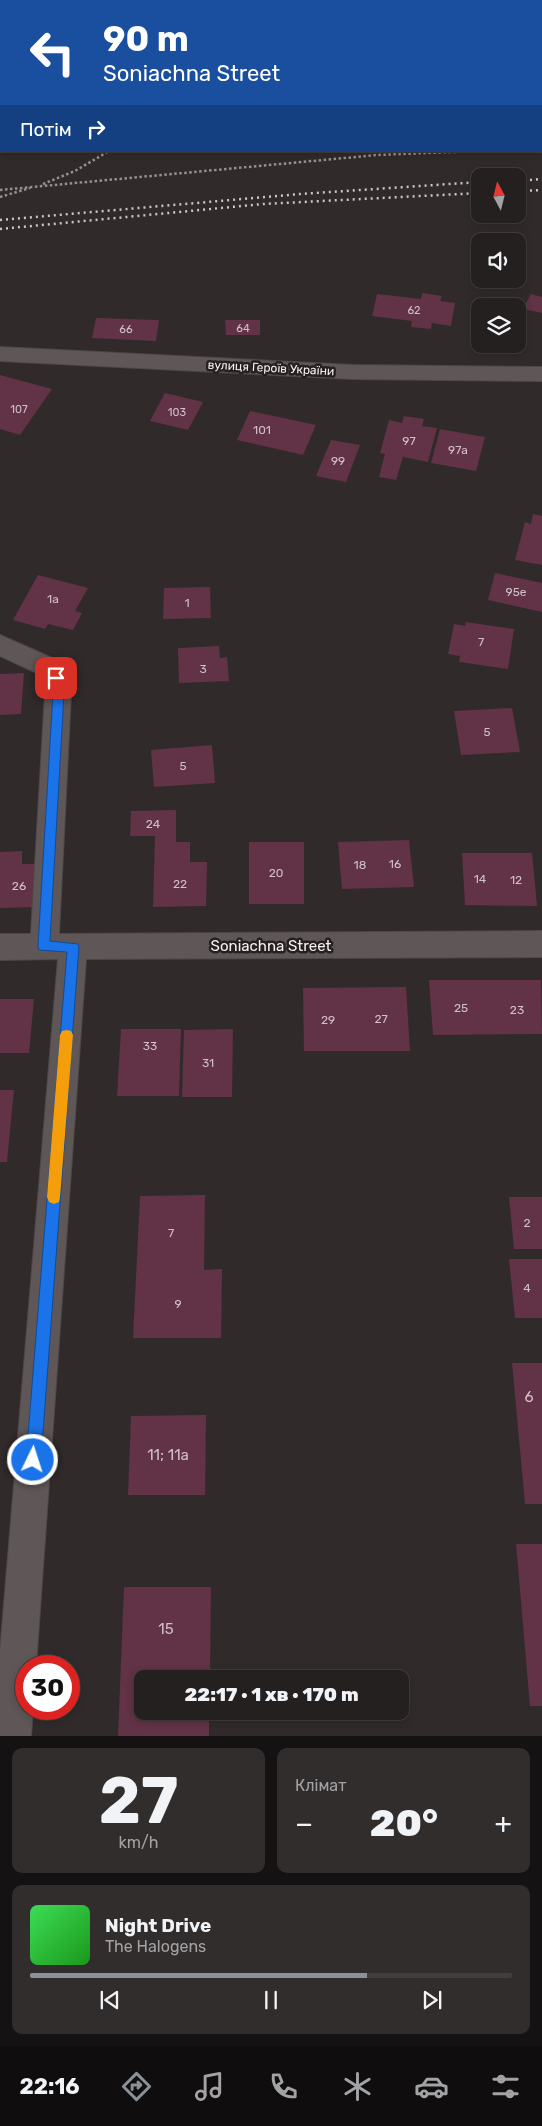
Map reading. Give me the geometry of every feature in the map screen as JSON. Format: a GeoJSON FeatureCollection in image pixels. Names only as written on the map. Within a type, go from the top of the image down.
{"type":"FeatureCollection","features":[{"type":"Feature","properties":{"kind":"street","name":"вулиця Героїв України"},"geometry":{"type":"LineString","coordinates":[[0,354],[353,372],[542,374]]}},
{"type":"Feature","properties":{"kind":"street"},"geometry":{"type":"LineString","coordinates":[[0,645],[50,668],[56,678],[58,693],[59,947],[12,1736]]}},
{"type":"Feature","properties":{"kind":"street","name":"Soniachna Street"},"geometry":{"type":"LineString","coordinates":[[0,947],[542,944]]}},
{"type":"Feature","properties":{"kind":"path"},"geometry":{"type":"LineString","coordinates":[[0,197],[38,186],[75,171],[108,152]]}},
{"type":"Feature","properties":{"kind":"path"},"geometry":{"type":"LineString","coordinates":[[0,190],[377,155],[453,152]]}},
{"type":"Feature","properties":{"kind":"building"},"geometry":{"type":"Polygon","coordinates":[[[422,293],[442,296],[440,301],[455,303],[451,326],[432,323],[431,329],[411,327],[412,321],[372,316],[377,294],[421,299],[422,293]]]}},
{"type":"Feature","properties":{"kind":"building"},"geometry":{"type":"Polygon","coordinates":[[[531,294],[542,297],[542,313],[526,310],[526,303],[531,294]]]}},
{"type":"Feature","properties":{"kind":"building"},"geometry":{"type":"Polygon","coordinates":[[[96,318],[159,320],[156,341],[92,338],[96,318]]]}},
{"type":"Feature","properties":{"kind":"building"},"geometry":{"type":"Polygon","coordinates":[[[225,320],[260,320],[260,335],[226,335],[225,320]]]}},
{"type":"Feature","properties":{"kind":"building"},"geometry":{"type":"Polygon","coordinates":[[[0,375],[52,389],[20,435],[0,429],[0,375]]]}},
{"type":"Feature","properties":{"kind":"building"},"geometry":{"type":"Polygon","coordinates":[[[165,393],[203,402],[188,430],[150,421],[165,393]]]}},
{"type":"Feature","properties":{"kind":"building"},"geometry":{"type":"Polygon","coordinates":[[[250,411],[316,425],[303,455],[237,440],[250,411]]]}},
{"type":"Feature","properties":{"kind":"building"},"geometry":{"type":"Polygon","coordinates":[[[404,416],[424,419],[422,426],[437,428],[428,462],[403,457],[396,480],[379,477],[385,454],[380,453],[389,420],[402,423],[404,416]]]}},
{"type":"Feature","properties":{"kind":"building"},"geometry":{"type":"Polygon","coordinates":[[[440,429],[485,437],[476,471],[431,463],[440,429]]]}},
{"type":"Feature","properties":{"kind":"building"},"geometry":{"type":"Polygon","coordinates":[[[331,440],[360,445],[346,482],[316,476],[331,440]]]}},
{"type":"Feature","properties":{"kind":"building"},"geometry":{"type":"Polygon","coordinates":[[[533,514],[542,516],[542,565],[515,560],[525,522],[531,524],[533,514]]]}},
{"type":"Feature","properties":{"kind":"building"},"geometry":{"type":"Polygon","coordinates":[[[495,573],[542,583],[542,612],[488,600],[495,573]]]}},
{"type":"Feature","properties":{"kind":"building"},"geometry":{"type":"Polygon","coordinates":[[[38,575],[88,588],[75,611],[82,613],[73,630],[48,624],[45,629],[13,620],[38,575]]]}},
{"type":"Feature","properties":{"kind":"building"},"geometry":{"type":"Polygon","coordinates":[[[210,587],[211,618],[163,619],[164,588],[210,587]]]}},
{"type":"Feature","properties":{"kind":"building"},"geometry":{"type":"Polygon","coordinates":[[[466,622],[514,629],[508,669],[459,662],[460,656],[448,654],[454,624],[465,626],[466,622]]]}},
{"type":"Feature","properties":{"kind":"building"},"geometry":{"type":"Polygon","coordinates":[[[219,646],[220,658],[227,657],[229,681],[179,683],[178,648],[219,646]]]}},
{"type":"Feature","properties":{"kind":"building"},"geometry":{"type":"Polygon","coordinates":[[[24,673],[21,714],[0,715],[0,674],[24,673]]]}},
{"type":"Feature","properties":{"kind":"building"},"geometry":{"type":"Polygon","coordinates":[[[512,708],[520,752],[461,755],[454,711],[512,708]]]}},
{"type":"Feature","properties":{"kind":"building"},"geometry":{"type":"Polygon","coordinates":[[[212,745],[215,783],[154,787],[151,750],[212,745]]]}},
{"type":"Feature","properties":{"kind":"building"},"geometry":{"type":"Polygon","coordinates":[[[176,810],[176,842],[190,842],[190,862],[207,862],[206,906],[153,907],[155,836],[130,836],[131,811],[176,810]]]}},
{"type":"Feature","properties":{"kind":"building"},"geometry":{"type":"Polygon","coordinates":[[[409,840],[414,887],[342,889],[338,842],[409,840]]]}},
{"type":"Feature","properties":{"kind":"building"},"geometry":{"type":"Polygon","coordinates":[[[249,842],[304,842],[304,904],[249,904],[249,842]]]}},
{"type":"Feature","properties":{"kind":"building"},"geometry":{"type":"Polygon","coordinates":[[[22,851],[22,864],[40,864],[38,907],[0,908],[0,852],[22,851]]]}},
{"type":"Feature","properties":{"kind":"building"},"geometry":{"type":"Polygon","coordinates":[[[462,853],[532,853],[537,906],[465,905],[462,853]]]}},
{"type":"Feature","properties":{"kind":"building"},"geometry":{"type":"Polygon","coordinates":[[[429,980],[541,980],[542,1034],[433,1035],[429,980]]]}},
{"type":"Feature","properties":{"kind":"building"},"geometry":{"type":"Polygon","coordinates":[[[406,987],[410,1051],[304,1051],[303,988],[406,987]]]}},
{"type":"Feature","properties":{"kind":"building"},"geometry":{"type":"Polygon","coordinates":[[[0,999],[34,999],[29,1053],[0,1053],[0,999]]]}},
{"type":"Feature","properties":{"kind":"building"},"geometry":{"type":"Polygon","coordinates":[[[121,1029],[181,1029],[179,1096],[117,1096],[121,1029]]]}},
{"type":"Feature","properties":{"kind":"building"},"geometry":{"type":"Polygon","coordinates":[[[233,1029],[232,1097],[182,1097],[184,1030],[233,1029]]]}},
{"type":"Feature","properties":{"kind":"building"},"geometry":{"type":"Polygon","coordinates":[[[0,1090],[14,1090],[7,1162],[0,1162],[0,1090]]]}},
{"type":"Feature","properties":{"kind":"building"},"geometry":{"type":"Polygon","coordinates":[[[205,1195],[204,1270],[222,1269],[221,1338],[133,1338],[140,1196],[205,1195]]]}},
{"type":"Feature","properties":{"kind":"building"},"geometry":{"type":"Polygon","coordinates":[[[509,1197],[542,1197],[542,1249],[514,1249],[509,1197]]]}},
{"type":"Feature","properties":{"kind":"building"},"geometry":{"type":"Polygon","coordinates":[[[509,1259],[542,1259],[542,1318],[515,1318],[509,1259]]]}},
{"type":"Feature","properties":{"kind":"building"},"geometry":{"type":"Polygon","coordinates":[[[512,1363],[542,1363],[542,1504],[525,1504],[512,1363]]]}},
{"type":"Feature","properties":{"kind":"building"},"geometry":{"type":"Polygon","coordinates":[[[206,1415],[205,1495],[128,1495],[131,1416],[206,1415]]]}},
{"type":"Feature","properties":{"kind":"building"},"geometry":{"type":"Polygon","coordinates":[[[516,1544],[542,1544],[542,1706],[530,1706],[516,1544]]]}},
{"type":"Feature","properties":{"kind":"building"},"geometry":{"type":"Polygon","coordinates":[[[124,1587],[211,1587],[210,1670],[134,1670],[134,1720],[209,1720],[209,1736],[118,1736],[124,1587]]]}},
{"type":"Feature","properties":{"kind":"railway"},"geometry":{"type":"LineString","coordinates":[[526,180],[542,179]]}},
{"type":"Feature","properties":{"kind":"railway"},"geometry":{"type":"LineString","coordinates":[[0,220],[300,194],[471,183]]}},
{"type":"Feature","properties":{"kind":"railway"},"geometry":{"type":"LineString","coordinates":[[526,191],[542,190]]}},
{"type":"Feature","properties":{"kind":"railway"},"geometry":{"type":"LineString","coordinates":[[0,229],[263,204],[471,193]]}},
{"type":"Feature","properties":{"kind":"slow traffic"},"geometry":{"type":"LineString","coordinates":[[54,1197],[67,1035]]}},
{"type":"Feature","properties":{"kind":"route"},"geometry":{"type":"LineString","coordinates":[[33,1460],[74,947],[44,946],[58,693],[56,678]]}}]}
